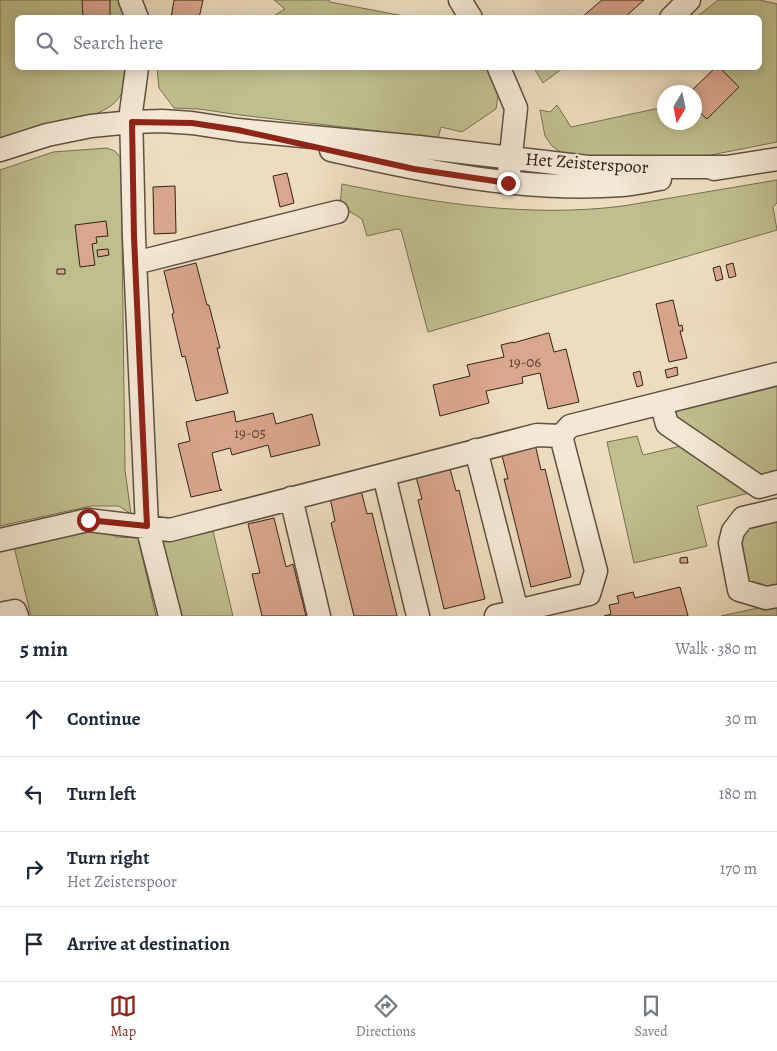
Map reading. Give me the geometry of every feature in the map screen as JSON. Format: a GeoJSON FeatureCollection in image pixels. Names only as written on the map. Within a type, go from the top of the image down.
{"type":"FeatureCollection","features":[{"type":"Feature","properties":{"kind":"street"},"geometry":{"type":"LineString","coordinates":[[130,0],[137,15]]}},
{"type":"Feature","properties":{"kind":"street"},"geometry":{"type":"LineString","coordinates":[[460,0],[469,15]]}},
{"type":"Feature","properties":{"kind":"street"},"geometry":{"type":"LineString","coordinates":[[674,15],[689,0]]}},
{"type":"Feature","properties":{"kind":"street"},"geometry":{"type":"LineString","coordinates":[[136,70],[131,112],[135,263],[147,526],[170,616]]}},
{"type":"Feature","properties":{"kind":"street"},"geometry":{"type":"LineString","coordinates":[[500,70],[516,108],[508,183]]}},
{"type":"Feature","properties":{"kind":"street","name":"Het Zeisterspoor"},"geometry":{"type":"LineString","coordinates":[[0,150],[47,135],[91,126],[132,122],[192,123],[238,130],[419,147],[588,167],[727,167]]}},
{"type":"Feature","properties":{"kind":"street","name":"Het Zeisterspoor"},"geometry":{"type":"LineString","coordinates":[[238,130],[414,169],[508,183],[581,186],[624,185],[777,159]]}},
{"type":"Feature","properties":{"kind":"street"},"geometry":{"type":"LineString","coordinates":[[135,263],[337,212]]}},
{"type":"Feature","properties":{"kind":"street"},"geometry":{"type":"LineString","coordinates":[[561,436],[570,426],[777,374]]}},
{"type":"Feature","properties":{"kind":"street"},"geometry":{"type":"LineString","coordinates":[[661,404],[667,424],[759,487],[777,482]]}},
{"type":"Feature","properties":{"kind":"street"},"geometry":{"type":"LineString","coordinates":[[0,540],[88,520],[170,530],[537,435],[561,436]]}},
{"type":"Feature","properties":{"kind":"street"},"geometry":{"type":"LineString","coordinates":[[476,450],[506,613],[550,610],[589,594],[596,571],[561,436]]}},
{"type":"Feature","properties":{"kind":"street"},"geometry":{"type":"LineString","coordinates":[[384,475],[418,616]]}},
{"type":"Feature","properties":{"kind":"street"},"geometry":{"type":"LineString","coordinates":[[291,498],[320,616]]}},
{"type":"Feature","properties":{"kind":"street"},"geometry":{"type":"LineString","coordinates":[[777,510],[743,518],[733,531],[730,543],[739,590],[766,598],[777,596]]}},
{"type":"Feature","properties":{"kind":"street"},"geometry":{"type":"LineString","coordinates":[[0,614],[15,611],[17,616]]}},
{"type":"Feature","properties":{"kind":"shaded area"},"geometry":{"type":"Polygon","coordinates":[[[0,0],[123,0],[131,15],[15,15],[15,70],[132,70],[119,97],[103,111],[75,121],[0,140],[0,0]]]}},
{"type":"Feature","properties":{"kind":"shaded area"},"geometry":{"type":"Polygon","coordinates":[[[274,0],[329,0],[330,2],[398,15],[275,15],[285,9],[274,0]]]}},
{"type":"Feature","properties":{"kind":"shaded area"},"geometry":{"type":"Polygon","coordinates":[[[718,0],[760,0],[777,4],[777,142],[696,158],[628,161],[562,153],[552,146],[545,136],[540,110],[550,112],[557,105],[571,127],[657,109],[657,130],[702,130],[702,113],[732,89],[732,85],[719,70],[762,70],[762,15],[699,15],[718,0]]]}},
{"type":"Feature","properties":{"kind":"shaded area"},"geometry":{"type":"Polygon","coordinates":[[[157,70],[493,70],[499,88],[496,109],[462,132],[441,127],[438,138],[199,109],[174,108],[159,88],[157,70]]]}},
{"type":"Feature","properties":{"kind":"shaded area"},"geometry":{"type":"Polygon","coordinates":[[[535,70],[560,70],[543,83],[535,70]]]}},
{"type":"Feature","properties":{"kind":"shaded area"},"geometry":{"type":"Polygon","coordinates":[[[107,148],[115,151],[121,158],[125,470],[131,514],[119,506],[91,506],[0,526],[0,170],[53,152],[107,148]]]}},
{"type":"Feature","properties":{"kind":"shaded area"},"geometry":{"type":"Polygon","coordinates":[[[777,180],[777,203],[773,207],[777,230],[428,332],[401,230],[397,229],[367,236],[362,219],[340,206],[342,184],[411,197],[481,207],[552,210],[623,206],[777,180]]]}},
{"type":"Feature","properties":{"kind":"shaded area"},"geometry":{"type":"Polygon","coordinates":[[[777,375],[777,486],[697,506],[707,546],[634,563],[607,442],[637,436],[643,455],[681,446],[669,401],[777,375]]]}},
{"type":"Feature","properties":{"kind":"shaded area"},"geometry":{"type":"Polygon","coordinates":[[[777,513],[777,587],[762,590],[749,585],[736,544],[743,525],[777,513]]]}},
{"type":"Feature","properties":{"kind":"shaded area"},"geometry":{"type":"Polygon","coordinates":[[[72,530],[106,532],[116,537],[138,538],[156,616],[31,616],[13,543],[72,530]]]}},
{"type":"Feature","properties":{"kind":"shaded area"},"geometry":{"type":"Polygon","coordinates":[[[213,531],[233,616],[178,616],[163,542],[213,531]]]}},
{"type":"Feature","properties":{"kind":"shaded area"},"geometry":{"type":"Polygon","coordinates":[[[777,604],[777,616],[721,616],[777,604]]]}},
{"type":"Feature","properties":{"kind":"building"},"geometry":{"type":"Polygon","coordinates":[[[82,0],[110,0],[110,15],[83,15],[82,0]]]}},
{"type":"Feature","properties":{"kind":"building"},"geometry":{"type":"Polygon","coordinates":[[[174,0],[203,0],[200,15],[172,15],[174,0]]]}},
{"type":"Feature","properties":{"kind":"building"},"geometry":{"type":"Polygon","coordinates":[[[602,0],[644,0],[627,15],[584,15],[602,0]]]}},
{"type":"Feature","properties":{"kind":"building"},"geometry":{"type":"Polygon","coordinates":[[[713,70],[722,70],[739,87],[707,119],[702,114],[702,85],[697,85],[713,70]]]}},
{"type":"Feature","properties":{"kind":"building"},"geometry":{"type":"Polygon","coordinates":[[[287,173],[294,203],[280,207],[273,176],[287,173]]]}},
{"type":"Feature","properties":{"kind":"building"},"geometry":{"type":"Polygon","coordinates":[[[175,186],[176,233],[154,234],[153,187],[175,186]]]}},
{"type":"Feature","properties":{"kind":"building"},"geometry":{"type":"Polygon","coordinates":[[[106,221],[108,236],[96,237],[97,243],[92,244],[95,265],[80,267],[75,225],[106,221]]]}},
{"type":"Feature","properties":{"kind":"building"},"geometry":{"type":"Polygon","coordinates":[[[108,249],[109,255],[98,257],[97,250],[108,249]]]}},
{"type":"Feature","properties":{"kind":"building"},"geometry":{"type":"Polygon","coordinates":[[[196,263],[220,348],[217,348],[228,393],[196,401],[185,356],[182,357],[164,271],[196,263]]]}},
{"type":"Feature","properties":{"kind":"building"},"geometry":{"type":"Polygon","coordinates":[[[733,263],[736,276],[729,278],[726,265],[733,263]]]}},
{"type":"Feature","properties":{"kind":"building"},"geometry":{"type":"Polygon","coordinates":[[[720,266],[723,279],[716,281],[713,268],[720,266]]]}},
{"type":"Feature","properties":{"kind":"building"},"geometry":{"type":"Polygon","coordinates":[[[57,269],[65,269],[65,274],[57,274],[57,269]]]}},
{"type":"Feature","properties":{"kind":"building"},"geometry":{"type":"Polygon","coordinates":[[[673,300],[679,326],[682,325],[683,331],[680,331],[687,358],[669,362],[656,304],[673,300]]]}},
{"type":"Feature","properties":{"kind":"building"},"geometry":{"type":"Polygon","coordinates":[[[549,333],[554,352],[566,349],[579,402],[548,409],[540,373],[522,377],[523,383],[486,391],[489,403],[440,416],[433,385],[470,376],[467,365],[504,357],[501,345],[549,333]]]}},
{"type":"Feature","properties":{"kind":"building"},"geometry":{"type":"Polygon","coordinates":[[[677,367],[678,375],[667,378],[665,370],[677,367]]]}},
{"type":"Feature","properties":{"kind":"building"},"geometry":{"type":"Polygon","coordinates":[[[640,371],[643,385],[637,387],[633,373],[640,371]]]}},
{"type":"Feature","properties":{"kind":"building"},"geometry":{"type":"Polygon","coordinates":[[[234,411],[236,422],[273,413],[276,424],[312,414],[320,445],[271,457],[268,445],[232,455],[230,448],[212,453],[220,489],[222,490],[191,497],[178,444],[190,441],[186,422],[234,411]]]}},
{"type":"Feature","properties":{"kind":"building"},"geometry":{"type":"Polygon","coordinates":[[[535,444],[541,470],[545,469],[571,577],[531,587],[504,479],[508,479],[501,452],[535,444]]]}},
{"type":"Feature","properties":{"kind":"building"},"geometry":{"type":"Polygon","coordinates":[[[449,465],[456,491],[459,490],[485,599],[444,609],[418,500],[422,499],[415,473],[449,465]]]}},
{"type":"Feature","properties":{"kind":"building"},"geometry":{"type":"Polygon","coordinates":[[[360,486],[367,514],[372,513],[397,616],[354,616],[331,523],[335,521],[329,493],[360,486]]]}},
{"type":"Feature","properties":{"kind":"building"},"geometry":{"type":"Polygon","coordinates":[[[274,518],[286,567],[293,564],[306,616],[262,616],[252,574],[260,573],[248,524],[274,518]]]}},
{"type":"Feature","properties":{"kind":"building"},"geometry":{"type":"Polygon","coordinates":[[[687,557],[688,563],[680,563],[680,558],[687,557]]]}},
{"type":"Feature","properties":{"kind":"building"},"geometry":{"type":"Polygon","coordinates":[[[680,587],[688,616],[604,616],[611,614],[609,605],[619,603],[617,596],[633,592],[635,598],[680,587]]]}},
{"type":"Feature","properties":{"kind":"route"},"geometry":{"type":"LineString","coordinates":[[88,520],[147,526],[134,237],[132,122],[192,123],[238,130],[414,169],[508,183]]}}]}
